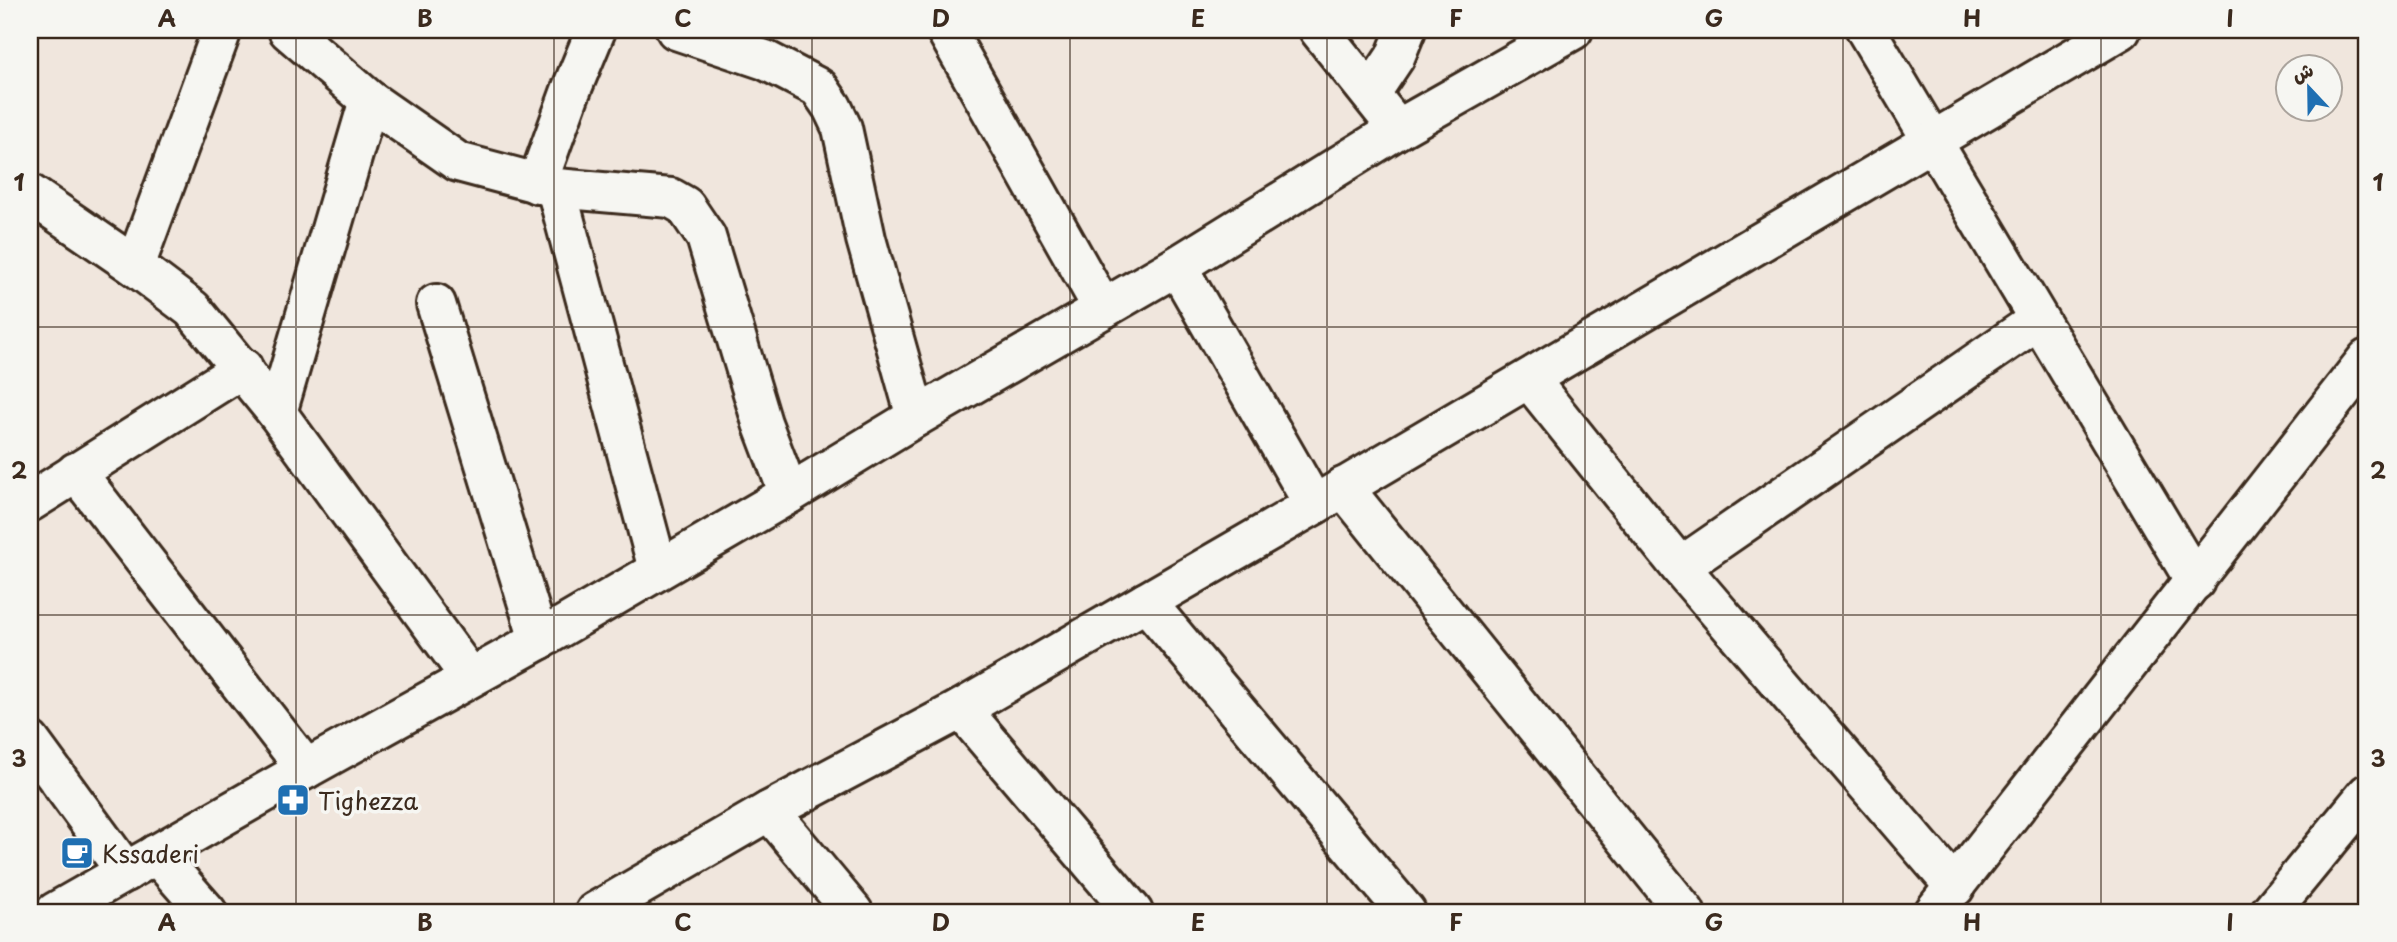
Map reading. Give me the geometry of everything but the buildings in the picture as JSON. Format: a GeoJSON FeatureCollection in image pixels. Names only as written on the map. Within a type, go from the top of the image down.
{"type":"FeatureCollection","features":[{"type":"Feature","properties":{"kind":"street"},"geometry":{"type":"LineString","coordinates":[[135,266],[222,30]]}},
{"type":"Feature","properties":{"kind":"street"},"geometry":{"type":"LineString","coordinates":[[288,30],[369,100],[458,162],[546,186],[671,198],[685,206],[706,237],[762,423],[789,494]]}},
{"type":"Feature","properties":{"kind":"street"},"geometry":{"type":"LineString","coordinates":[[596,30],[546,186],[658,569]]}},
{"type":"Feature","properties":{"kind":"street"},"geometry":{"type":"LineString","coordinates":[[676,30],[765,60],[819,88],[832,107],[842,128],[866,239],[916,417]]}},
{"type":"Feature","properties":{"kind":"street"},"geometry":{"type":"LineString","coordinates":[[946,30],[1103,309]]}},
{"type":"Feature","properties":{"kind":"street"},"geometry":{"type":"LineString","coordinates":[[1319,30],[1398,129]]}},
{"type":"Feature","properties":{"kind":"street"},"geometry":{"type":"LineString","coordinates":[[1371,93],[1400,43],[1436,30]]}},
{"type":"Feature","properties":{"kind":"street"},"geometry":{"type":"LineString","coordinates":[[55,912],[539,640],[1177,266],[1398,129],[1573,30]]}},
{"type":"Feature","properties":{"kind":"street"},"geometry":{"type":"LineString","coordinates":[[1866,30],[2195,581]]}},
{"type":"Feature","properties":{"kind":"street"},"geometry":{"type":"LineString","coordinates":[[595,912],[769,811],[961,709],[1529,379],[2121,30]]}},
{"type":"Feature","properties":{"kind":"street"},"geometry":{"type":"LineString","coordinates":[[277,412],[369,100]]}},
{"type":"Feature","properties":{"kind":"street"},"geometry":{"type":"LineString","coordinates":[[30,194],[135,266],[191,309],[243,368],[277,412],[470,677]]}},
{"type":"Feature","properties":{"kind":"street"},"geometry":{"type":"LineString","coordinates":[[1177,266],[1328,496],[1685,912]]}},
{"type":"Feature","properties":{"kind":"street"},"geometry":{"type":"LineString","coordinates":[[436,304],[539,640]]}},
{"type":"Feature","properties":{"kind":"street"},"geometry":{"type":"LineString","coordinates":[[1680,567],[2038,320]]}},
{"type":"Feature","properties":{"kind":"street"},"geometry":{"type":"LineString","coordinates":[[1529,379],[1680,567],[1941,905],[2367,359]]}},
{"type":"Feature","properties":{"kind":"street"},"geometry":{"type":"LineString","coordinates":[[30,502],[243,368]]}},
{"type":"Feature","properties":{"kind":"street"},"geometry":{"type":"LineString","coordinates":[[76,472],[306,769]]}},
{"type":"Feature","properties":{"kind":"street"},"geometry":{"type":"LineString","coordinates":[[1146,602],[1406,912]]}},
{"type":"Feature","properties":{"kind":"street"},"geometry":{"type":"LineString","coordinates":[[961,709],[1133,912]]}},
{"type":"Feature","properties":{"kind":"street"},"geometry":{"type":"LineString","coordinates":[[30,741],[141,863],[207,912]]}},
{"type":"Feature","properties":{"kind":"street"},"geometry":{"type":"LineString","coordinates":[[2270,912],[2367,794]]}},
{"type":"Feature","properties":{"kind":"street"},"geometry":{"type":"LineString","coordinates":[[769,811],[853,912]]}},
{"type":"Feature","properties":{"kind":"place","name":"Tighezza"},"geometry":{"type":"Point","coordinates":[293,800]}},
{"type":"Feature","properties":{"kind":"place","name":"Kssaderi"},"geometry":{"type":"Point","coordinates":[77,853]}}]}
